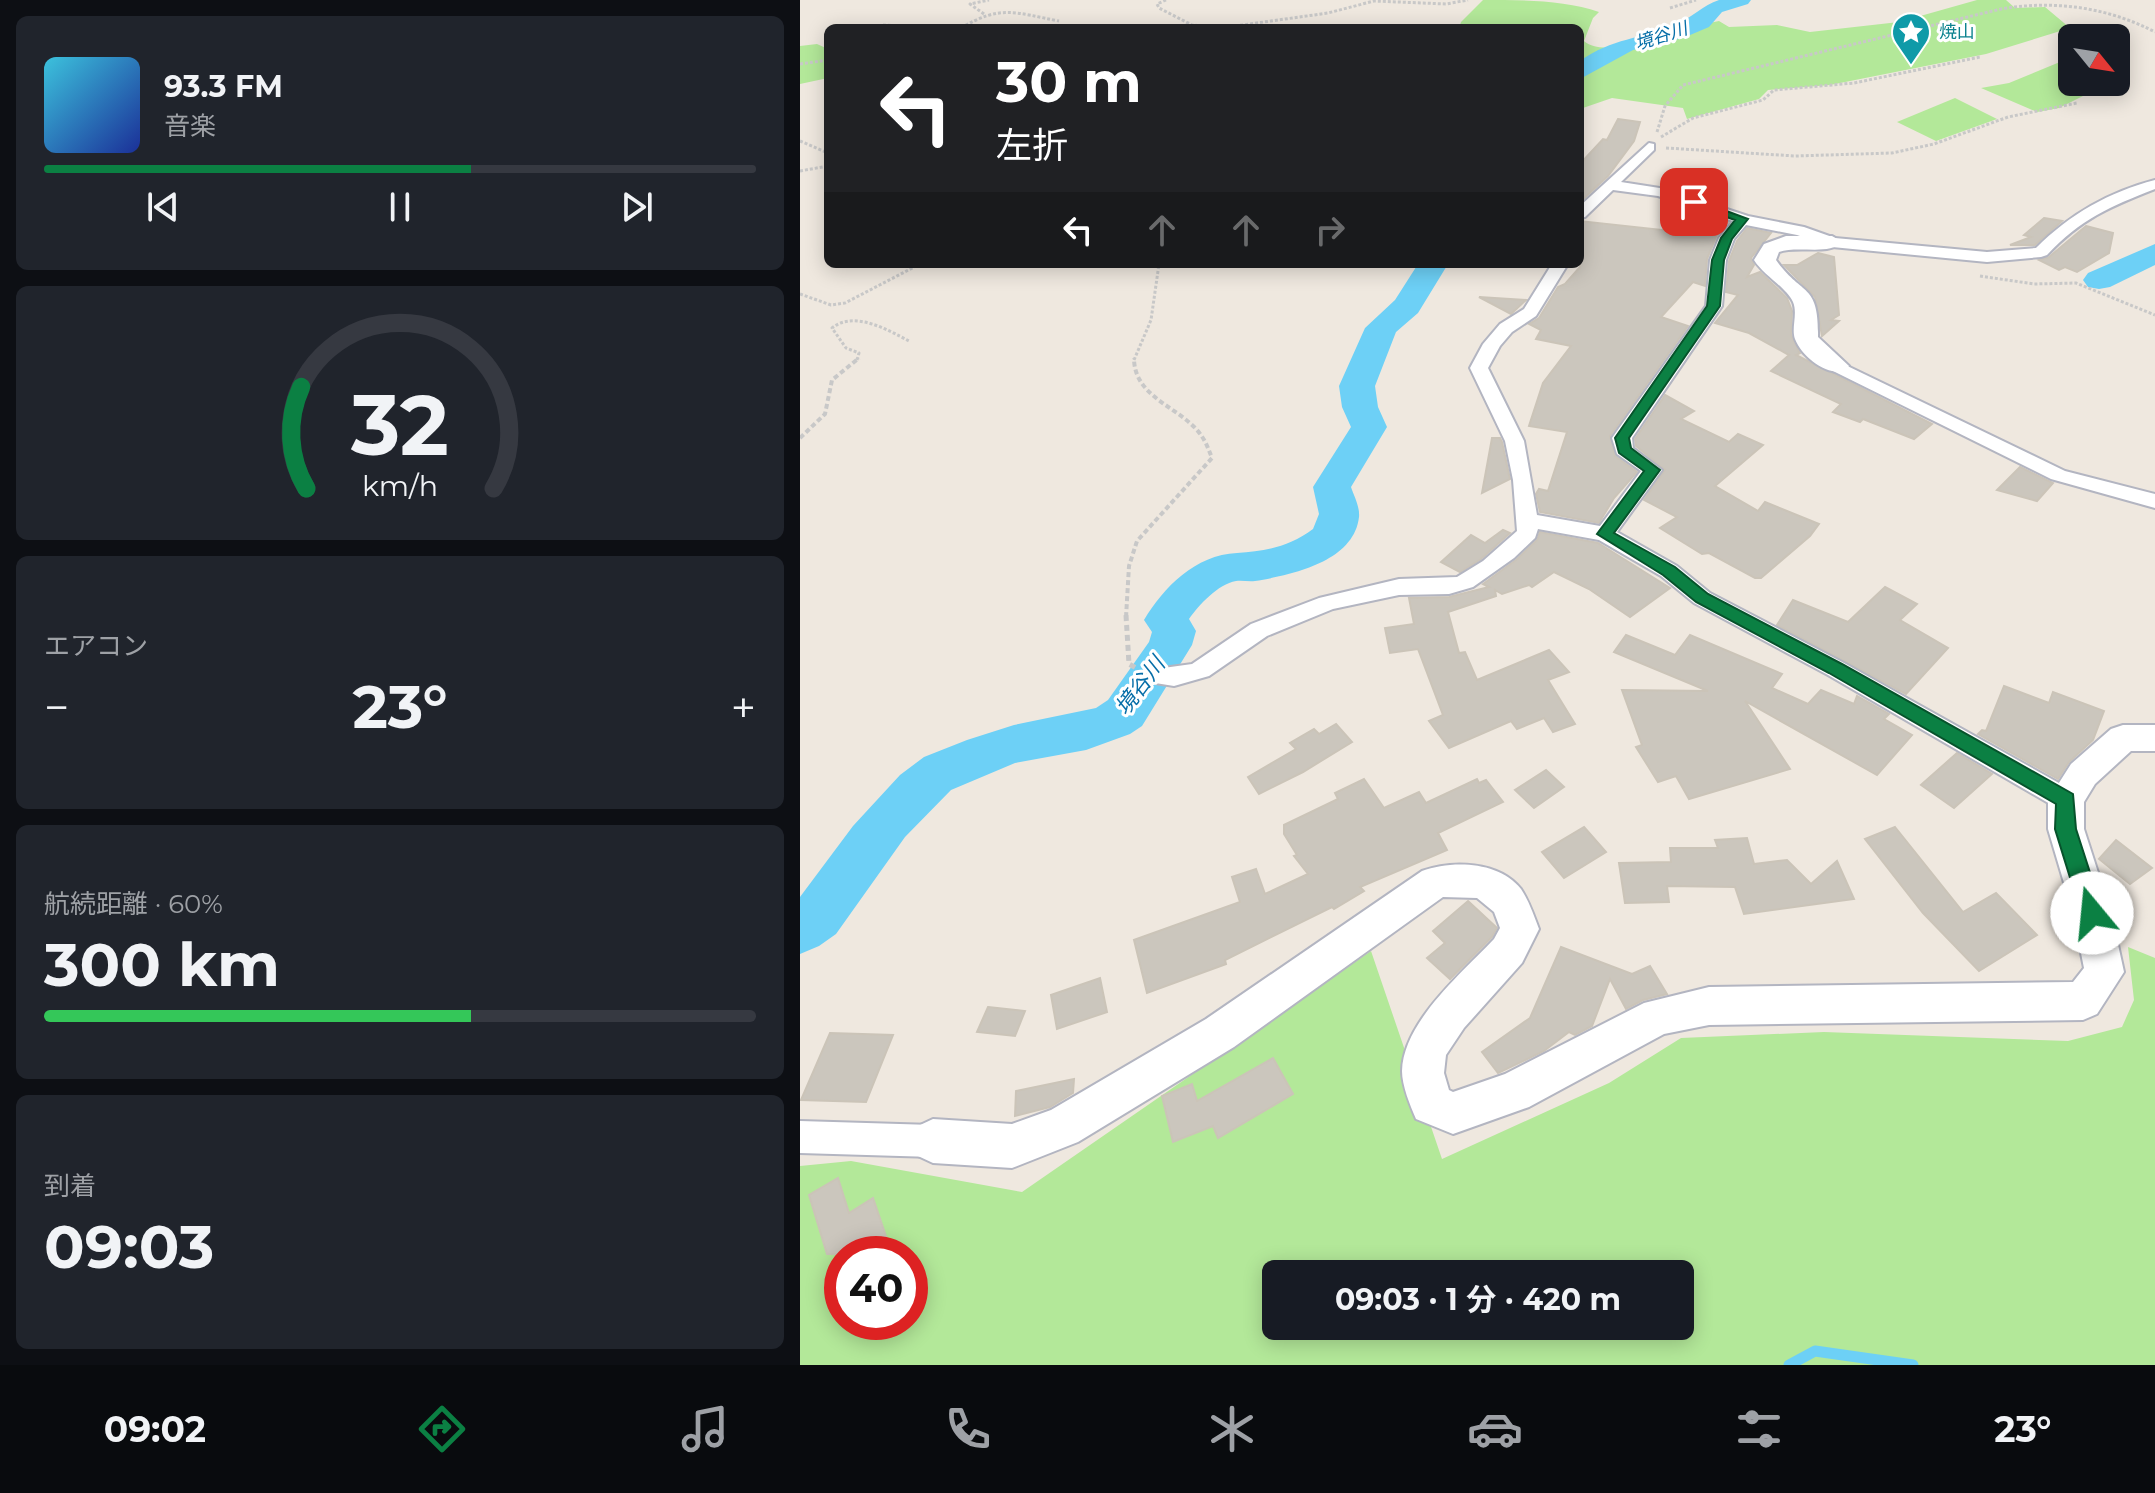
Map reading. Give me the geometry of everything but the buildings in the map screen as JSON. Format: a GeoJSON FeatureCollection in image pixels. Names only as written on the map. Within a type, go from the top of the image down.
{"type":"FeatureCollection","features":[{"type":"Feature","properties":{"kind":"street"},"geometry":{"type":"LineString","coordinates":[[1584,210],[1649,147]]}},
{"type":"Feature","properties":{"kind":"street"},"geometry":{"type":"LineString","coordinates":[[2155,184],[2092,209],[2065,227],[2041,252],[1987,257],[1832,242],[1786,242],[1771,248],[1765,260],[1772,274],[1800,294],[1806,307],[1806,338],[1816,351],[1837,366],[2058,475],[2155,501]]}},
{"type":"Feature","properties":{"kind":"street"},"geometry":{"type":"LineString","coordinates":[[1610,186],[1670,194],[1743,219],[1814,233],[1832,242]]}},
{"type":"Feature","properties":{"kind":"street"},"geometry":{"type":"LineString","coordinates":[[1605,534],[1652,470],[1624,450],[1622,438],[1714,306],[1718,260],[1727,238],[1743,219]]}},
{"type":"Feature","properties":{"kind":"street"},"geometry":{"type":"LineString","coordinates":[[1152,676],[1173,679],[1194,676],[1257,631],[1309,608],[1401,586],[1447,587],[1466,582],[1528,533],[1520,460],[1509,426],[1483,383],[1479,368],[1492,344],[1506,328],[1530,312],[1558,268]]}},
{"type":"Feature","properties":{"kind":"street"},"geometry":{"type":"LineString","coordinates":[[1527,520],[1605,534],[1669,571],[1702,598],[1836,669],[2066,800]]}},
{"type":"Feature","properties":{"kind":"street"},"geometry":{"type":"LineString","coordinates":[[800,1137],[1012,1146],[1063,1127],[1220,1033],[1435,882],[1468,879],[1493,886],[1513,906],[1520,929],[1508,951],[1450,1015],[1426,1049],[1423,1073],[1431,1104],[1453,1113],[1514,1092],[1658,1016],[1709,1006],[2083,1001],[2104,972],[2092,913],[2066,829],[2066,800],[2083,774],[2123,738],[2155,738]]}},
{"type":"Feature","properties":{"kind":"path"},"geometry":{"type":"LineString","coordinates":[[984,14],[970,4],[989,0]]}},
{"type":"Feature","properties":{"kind":"path"},"geometry":{"type":"LineString","coordinates":[[1166,0],[1157,4],[1159,8],[1190,24]]}},
{"type":"Feature","properties":{"kind":"path"},"geometry":{"type":"LineString","coordinates":[[1260,24],[1328,13],[1374,1],[1446,4],[1468,0]]}},
{"type":"Feature","properties":{"kind":"path"},"geometry":{"type":"LineString","coordinates":[[1670,8],[1696,0]]}},
{"type":"Feature","properties":{"kind":"path"},"geometry":{"type":"LineString","coordinates":[[1980,57],[1854,83],[1774,90],[1763,100],[1693,118],[1656,138],[1660,113],[1673,93],[1683,85],[1868,39],[1934,28],[2012,7],[2060,5],[2101,10],[2155,32]]}},
{"type":"Feature","properties":{"kind":"path"},"geometry":{"type":"LineString","coordinates":[[968,24],[984,14],[1005,11],[1059,21]]}},
{"type":"Feature","properties":{"kind":"path"},"geometry":{"type":"LineString","coordinates":[[800,64],[824,61]]}},
{"type":"Feature","properties":{"kind":"path"},"geometry":{"type":"LineString","coordinates":[[1649,147],[1796,156],[1886,153],[1922,148],[2001,119],[2044,114],[2077,103]]}},
{"type":"Feature","properties":{"kind":"path"},"geometry":{"type":"LineString","coordinates":[[800,141],[824,151]]}},
{"type":"Feature","properties":{"kind":"path"},"geometry":{"type":"LineString","coordinates":[[800,171],[824,167]]}},
{"type":"Feature","properties":{"kind":"path"},"geometry":{"type":"LineString","coordinates":[[800,294],[831,305],[845,303],[912,268]]}},
{"type":"Feature","properties":{"kind":"path"},"geometry":{"type":"LineString","coordinates":[[1152,676],[1129,664],[1129,568],[1135,543],[1167,504],[1199,477],[1212,458],[1210,447],[1190,421],[1149,392],[1135,372],[1134,348],[1151,321],[1158,268]]}},
{"type":"Feature","properties":{"kind":"path"},"geometry":{"type":"LineString","coordinates":[[1970,274],[2034,284],[2076,283],[2155,315]]}},
{"type":"Feature","properties":{"kind":"path"},"geometry":{"type":"LineString","coordinates":[[800,438],[824,419],[830,406],[832,380],[859,358],[859,353],[846,348],[832,328],[836,322],[847,319],[884,328],[909,341]]}},
{"type":"Feature","properties":{"kind":"green space"},"geometry":{"type":"Polygon","coordinates":[[[1483,0],[1557,3],[1599,12],[1593,18],[1584,41],[1584,24],[1460,24],[1483,0]]]}},
{"type":"Feature","properties":{"kind":"green space"},"geometry":{"type":"Polygon","coordinates":[[[1977,0],[2006,0],[2015,8],[2045,7],[2065,24],[2058,24],[2058,32],[1986,54],[1830,85],[1768,90],[1759,99],[1687,119],[1683,108],[1612,98],[1584,108],[1584,41],[1600,47],[1635,46],[1672,38],[1719,21],[1729,27],[1777,25],[1810,32],[1899,22],[1977,0]]]}},
{"type":"Feature","properties":{"kind":"green space"},"geometry":{"type":"Polygon","coordinates":[[[817,44],[824,47],[824,79],[800,84],[800,46],[817,44]]]}},
{"type":"Feature","properties":{"kind":"green space"},"geometry":{"type":"Polygon","coordinates":[[[2058,63],[2058,96],[2083,96],[2059,108],[2037,112],[1981,88],[2009,83],[2058,63]]]}},
{"type":"Feature","properties":{"kind":"green space"},"geometry":{"type":"Polygon","coordinates":[[[1955,98],[1997,119],[1936,141],[1897,122],[1955,98]]]}},
{"type":"Feature","properties":{"kind":"green space"},"geometry":{"type":"Polygon","coordinates":[[[2128,947],[2155,958],[2155,1365],[800,1365],[800,1166],[851,1161],[1022,1192],[1371,951],[1442,1159],[1609,1083],[1681,1038],[1824,1032],[2068,1041],[2122,1027],[2134,1000],[2128,947]]]}},
{"type":"Feature","properties":{"kind":"waterway","name":"境谷川"},"geometry":{"type":"LineString","coordinates":[[1584,69],[1606,53],[1675,33],[1701,22],[1715,8],[1741,0]]}},
{"type":"Feature","properties":{"kind":"waterway"},"geometry":{"type":"LineString","coordinates":[[2099,280],[2155,253]]}},
{"type":"Feature","properties":{"kind":"waterway","name":"境谷川"},"geometry":{"type":"LineString","coordinates":[[800,929],[817,917],[902,805],[934,776],[961,762],[1014,744],[1086,731],[1113,721],[1125,713],[1170,645],[1174,631],[1166,620],[1178,602],[1194,587],[1223,570],[1290,558],[1327,539],[1339,517],[1332,487],[1369,427],[1360,407],[1357,386],[1381,328],[1407,306],[1431,268]]}},
{"type":"Feature","properties":{"kind":"waterway"},"geometry":{"type":"LineString","coordinates":[[1789,1365],[1815,1351],[1913,1365]]}},
{"type":"Feature","properties":{"kind":"place","name":"焼山"},"geometry":{"type":"Point","coordinates":[1911,66]}},
{"type":"Feature","properties":{"kind":"route"},"geometry":{"type":"LineString","coordinates":[[1694,202],[1743,219],[1727,238],[1718,260],[1714,306],[1622,438],[1624,450],[1652,470],[1605,534],[1669,571],[1702,598],[1836,669],[2066,800],[2066,829],[2092,913]]}}]}
